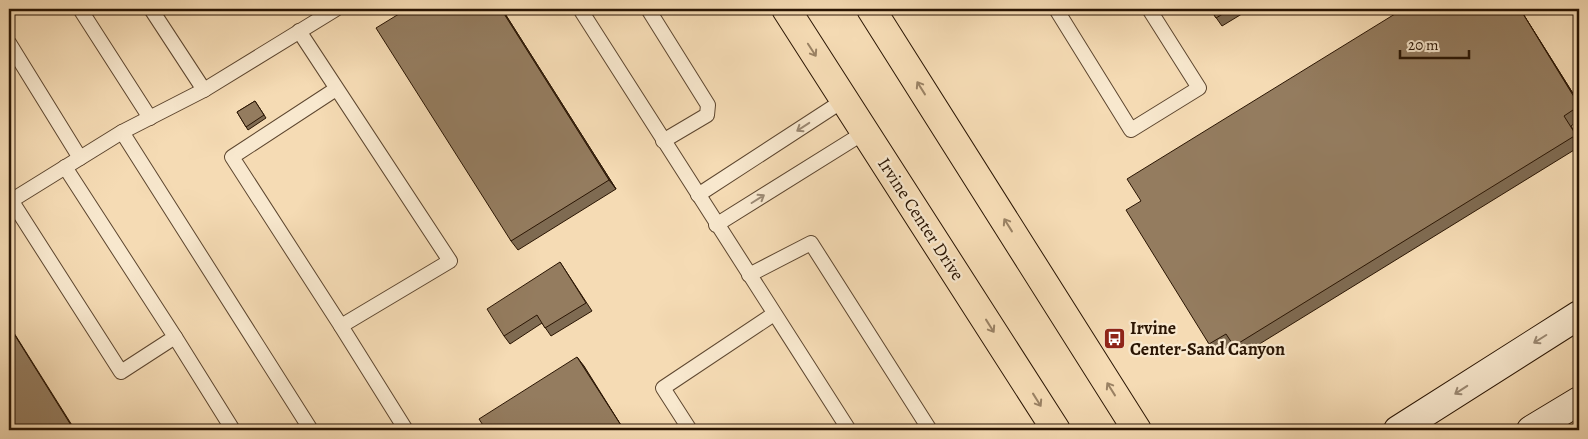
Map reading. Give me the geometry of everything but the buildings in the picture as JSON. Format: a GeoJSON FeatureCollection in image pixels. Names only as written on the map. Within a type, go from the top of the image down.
{"type":"FeatureCollection","features":[{"type":"Feature","properties":{"kind":"main road","name":"Irvine Center Drive"},"geometry":{"type":"LineString","coordinates":[[786,9],[1056,430]]}},
{"type":"Feature","properties":{"kind":"main road"},"geometry":{"type":"LineString","coordinates":[[872,9],[1137,430]]}},
{"type":"Feature","properties":{"kind":"main road"},"geometry":{"type":"LineString","coordinates":[[1398,430],[1579,315]]}},
{"type":"Feature","properties":{"kind":"main road"},"geometry":{"type":"LineString","coordinates":[[1531,430],[1579,401]]}},
{"type":"Feature","properties":{"kind":"lane"},"geometry":{"type":"LineString","coordinates":[[80,9],[150,118]]}},
{"type":"Feature","properties":{"kind":"lane"},"geometry":{"type":"LineString","coordinates":[[151,9],[204,90]]}},
{"type":"Feature","properties":{"kind":"lane"},"geometry":{"type":"LineString","coordinates":[[175,337],[122,372],[10,201],[122,132],[204,90],[336,9]]}},
{"type":"Feature","properties":{"kind":"lane"},"geometry":{"type":"LineString","coordinates":[[580,9],[848,430]]}},
{"type":"Feature","properties":{"kind":"lane"},"geometry":{"type":"LineString","coordinates":[[648,9],[708,105],[707,115],[663,141]]}},
{"type":"Feature","properties":{"kind":"lane"},"geometry":{"type":"LineString","coordinates":[[1056,9],[1131,130],[1199,88],[1149,9]]}},
{"type":"Feature","properties":{"kind":"lane"},"geometry":{"type":"LineString","coordinates":[[299,32],[450,261],[341,326]]}},
{"type":"Feature","properties":{"kind":"lane"},"geometry":{"type":"LineString","coordinates":[[9,43],[80,158]]}},
{"type":"Feature","properties":{"kind":"lane"},"geometry":{"type":"LineString","coordinates":[[336,89],[232,158],[406,430]]}},
{"type":"Feature","properties":{"kind":"lane"},"geometry":{"type":"LineString","coordinates":[[698,195],[844,100]]}},
{"type":"Feature","properties":{"kind":"lane"},"geometry":{"type":"LineString","coordinates":[[122,132],[311,430]]}},
{"type":"Feature","properties":{"kind":"lane"},"geometry":{"type":"LineString","coordinates":[[716,225],[865,132]]}},
{"type":"Feature","properties":{"kind":"lane"},"geometry":{"type":"LineString","coordinates":[[65,167],[233,430]]}},
{"type":"Feature","properties":{"kind":"lane"},"geometry":{"type":"LineString","coordinates":[[749,276],[811,243],[930,430]]}},
{"type":"Feature","properties":{"kind":"lane"},"geometry":{"type":"LineString","coordinates":[[690,430],[663,388],[774,314]]}},
{"type":"Feature","properties":{"kind":"place","name":"Irvine Center-Sand Canyon"},"geometry":{"type":"Point","coordinates":[1114,338]}}]}
